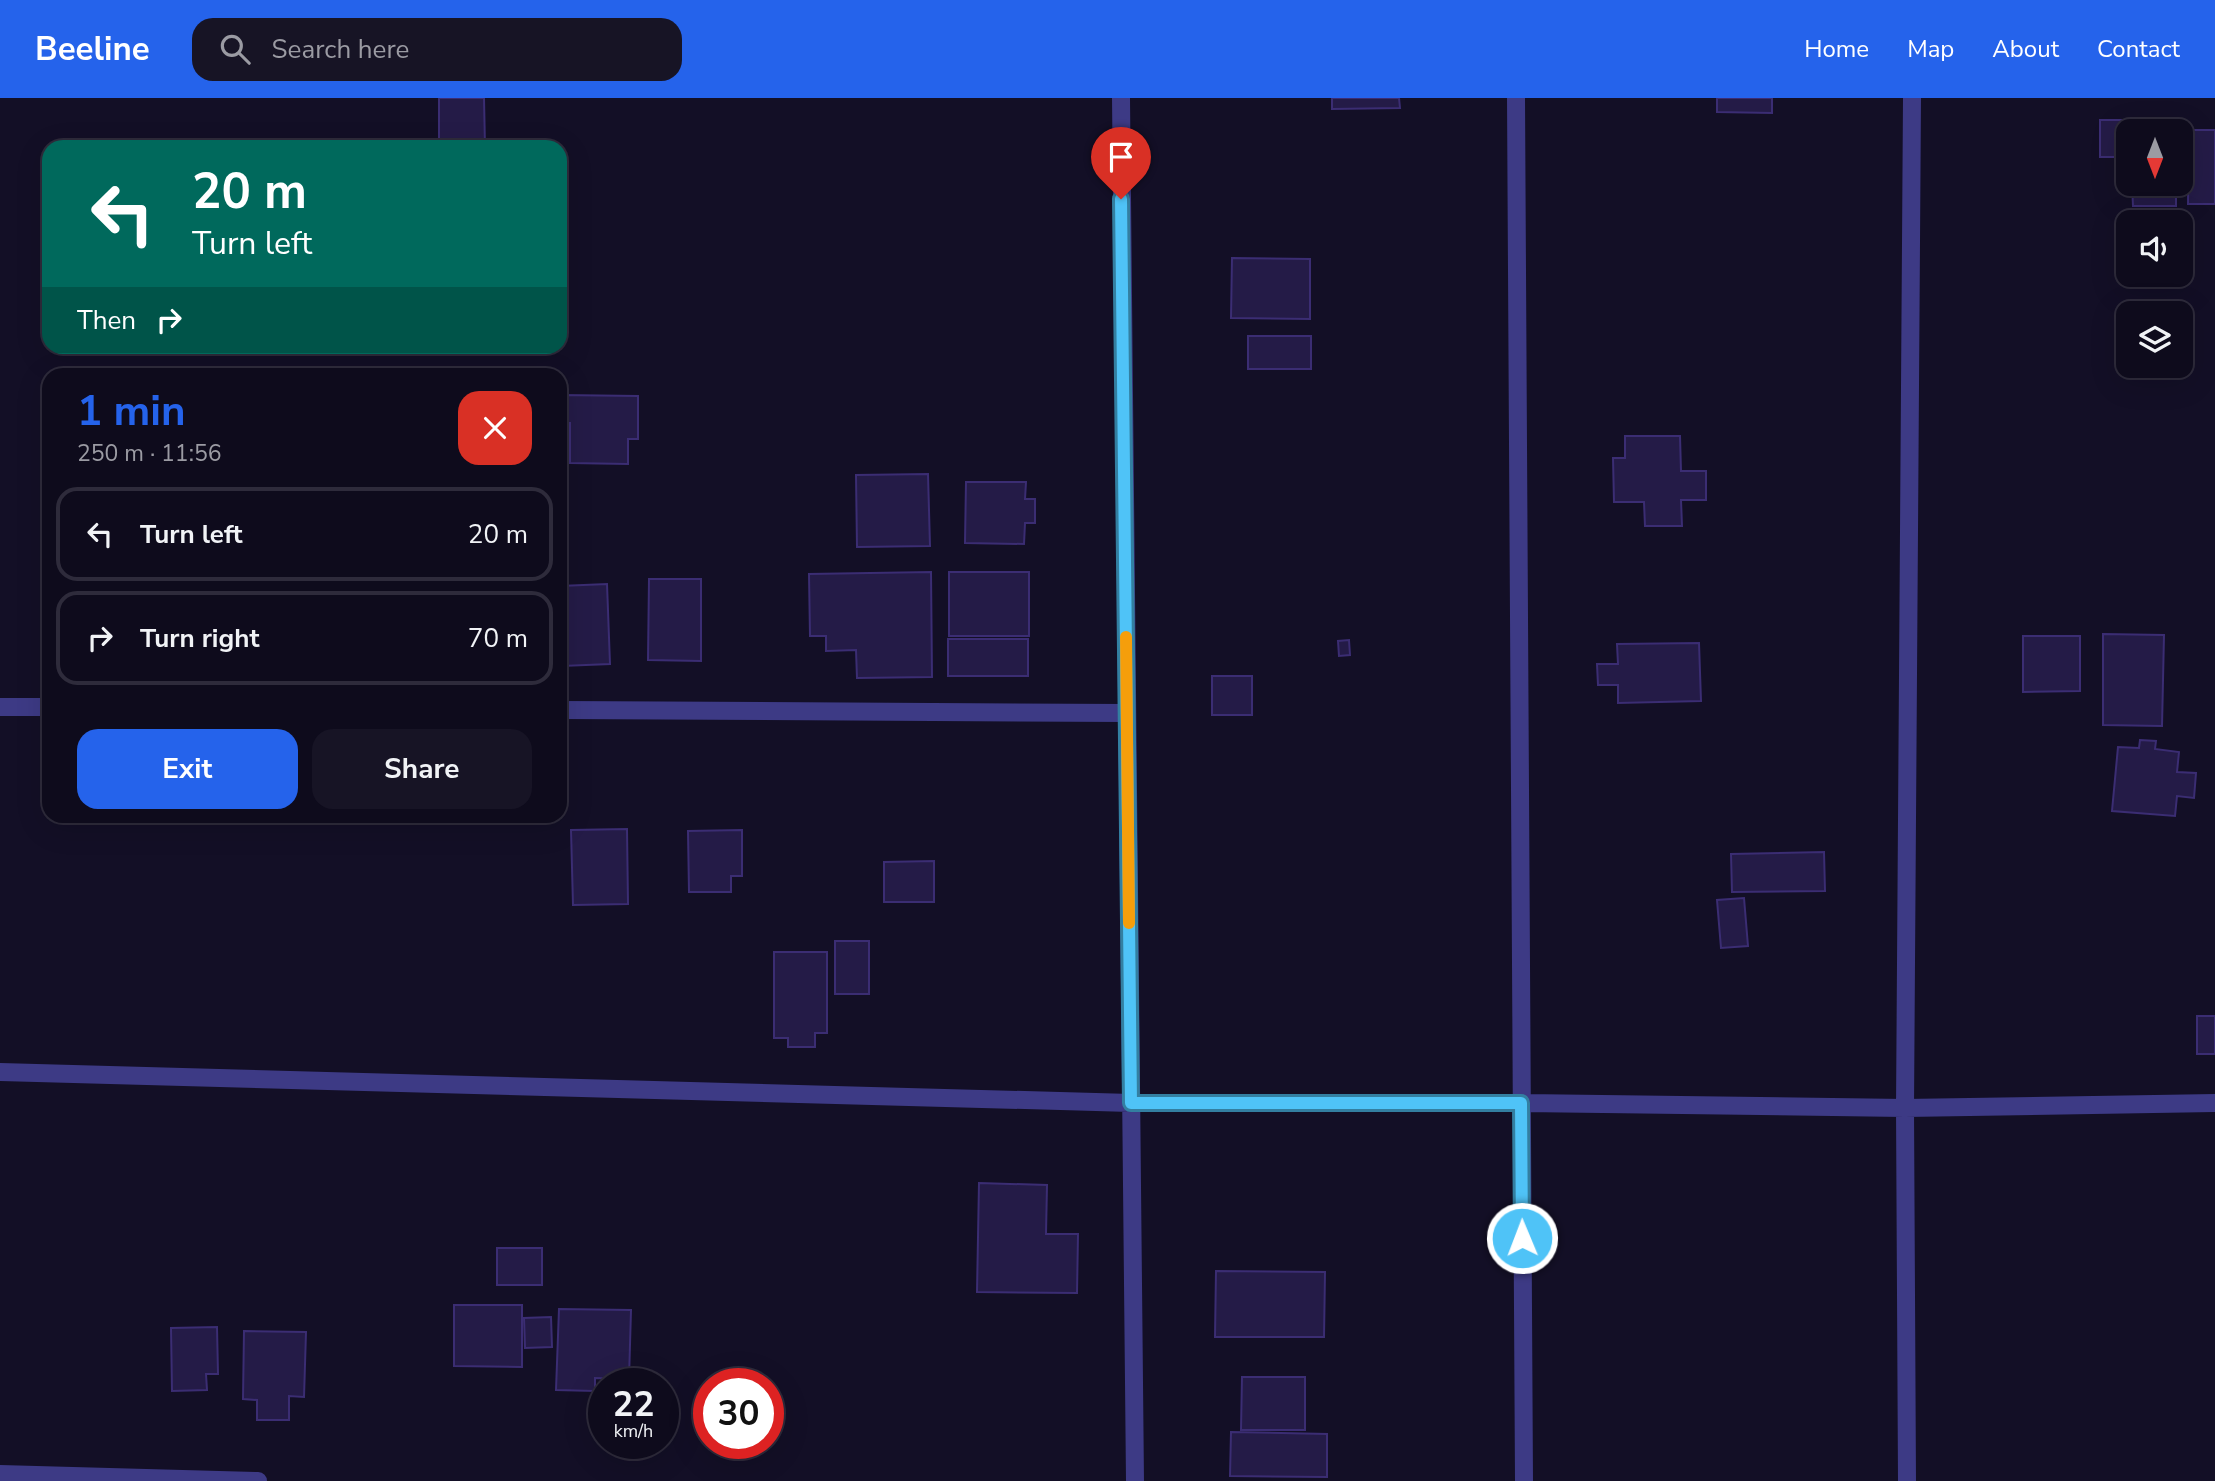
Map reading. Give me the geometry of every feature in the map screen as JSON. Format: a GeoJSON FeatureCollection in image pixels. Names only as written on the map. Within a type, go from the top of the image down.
{"type":"FeatureCollection","features":[{"type":"Feature","properties":{"kind":"street"},"geometry":{"type":"LineString","coordinates":[[1121,98],[1135,1481]]}},
{"type":"Feature","properties":{"kind":"street"},"geometry":{"type":"LineString","coordinates":[[1516,98],[1524,1481]]}},
{"type":"Feature","properties":{"kind":"street"},"geometry":{"type":"LineString","coordinates":[[1907,1481],[1905,1108],[1912,98]]}},
{"type":"Feature","properties":{"kind":"street"},"geometry":{"type":"LineString","coordinates":[[0,706],[42,707]]}},
{"type":"Feature","properties":{"kind":"street"},"geometry":{"type":"LineString","coordinates":[[567,710],[1126,713]]}},
{"type":"Feature","properties":{"kind":"street"},"geometry":{"type":"LineString","coordinates":[[0,1072],[1131,1103],[1521,1103],[1905,1108],[2215,1103]]}},
{"type":"Feature","properties":{"kind":"street"},"geometry":{"type":"LineString","coordinates":[[0,1474],[258,1481]]}},
{"type":"Feature","properties":{"kind":"building"},"geometry":{"type":"Polygon","coordinates":[[[439,98],[484,98],[485,140],[439,140],[439,98]]]}},
{"type":"Feature","properties":{"kind":"building"},"geometry":{"type":"Polygon","coordinates":[[[1332,98],[1399,98],[1400,108],[1332,109],[1332,98]]]}},
{"type":"Feature","properties":{"kind":"building"},"geometry":{"type":"Polygon","coordinates":[[[1717,98],[1772,98],[1772,113],[1717,112],[1717,98]]]}},
{"type":"Feature","properties":{"kind":"building"},"geometry":{"type":"Polygon","coordinates":[[[2100,120],[2116,120],[2116,157],[2100,157],[2100,120]]]}},
{"type":"Feature","properties":{"kind":"building"},"geometry":{"type":"Polygon","coordinates":[[[2193,130],[2215,130],[2215,204],[2188,204],[2188,196],[2193,196],[2193,130]]]}},
{"type":"Feature","properties":{"kind":"building"},"geometry":{"type":"Polygon","coordinates":[[[2133,196],[2176,196],[2176,206],[2133,206],[2133,196]]]}},
{"type":"Feature","properties":{"kind":"building"},"geometry":{"type":"Polygon","coordinates":[[[1232,258],[1310,259],[1310,319],[1231,318],[1232,258]]]}},
{"type":"Feature","properties":{"kind":"building"},"geometry":{"type":"Polygon","coordinates":[[[1248,336],[1311,336],[1311,369],[1248,369],[1248,336]]]}},
{"type":"Feature","properties":{"kind":"building"},"geometry":{"type":"Polygon","coordinates":[[[567,395],[638,396],[638,439],[628,439],[628,464],[570,463],[570,423],[567,423],[567,395]]]}},
{"type":"Feature","properties":{"kind":"building"},"geometry":{"type":"Polygon","coordinates":[[[1625,436],[1680,436],[1681,471],[1706,471],[1706,500],[1681,500],[1682,526],[1645,526],[1644,502],[1614,502],[1613,458],[1625,458],[1625,436]]]}},
{"type":"Feature","properties":{"kind":"building"},"geometry":{"type":"Polygon","coordinates":[[[928,474],[930,546],[857,547],[856,475],[928,474]]]}},
{"type":"Feature","properties":{"kind":"building"},"geometry":{"type":"Polygon","coordinates":[[[966,482],[1026,482],[1025,499],[1035,499],[1035,523],[1025,523],[1024,544],[965,543],[966,482]]]}},
{"type":"Feature","properties":{"kind":"building"},"geometry":{"type":"Polygon","coordinates":[[[931,572],[932,677],[857,678],[856,650],[826,651],[826,636],[810,636],[809,574],[931,572]]]}},
{"type":"Feature","properties":{"kind":"building"},"geometry":{"type":"Polygon","coordinates":[[[949,572],[1029,572],[1029,636],[949,636],[949,572]]]}},
{"type":"Feature","properties":{"kind":"building"},"geometry":{"type":"Polygon","coordinates":[[[649,579],[701,579],[701,661],[648,660],[649,579]]]}},
{"type":"Feature","properties":{"kind":"building"},"geometry":{"type":"Polygon","coordinates":[[[607,584],[610,664],[567,666],[567,586],[607,584]]]}},
{"type":"Feature","properties":{"kind":"building"},"geometry":{"type":"Polygon","coordinates":[[[2103,634],[2164,635],[2162,726],[2103,725],[2103,634]]]}},
{"type":"Feature","properties":{"kind":"building"},"geometry":{"type":"Polygon","coordinates":[[[2023,636],[2080,636],[2080,691],[2023,692],[2023,636]]]}},
{"type":"Feature","properties":{"kind":"building"},"geometry":{"type":"Polygon","coordinates":[[[948,639],[1028,639],[1028,676],[948,676],[948,639]]]}},
{"type":"Feature","properties":{"kind":"building"},"geometry":{"type":"Polygon","coordinates":[[[1349,640],[1350,655],[1339,656],[1338,641],[1349,640]]]}},
{"type":"Feature","properties":{"kind":"building"},"geometry":{"type":"Polygon","coordinates":[[[1699,643],[1701,701],[1618,703],[1618,685],[1598,685],[1597,664],[1618,664],[1617,644],[1699,643]]]}},
{"type":"Feature","properties":{"kind":"building"},"geometry":{"type":"Polygon","coordinates":[[[1212,676],[1252,676],[1252,715],[1212,715],[1212,676]]]}},
{"type":"Feature","properties":{"kind":"building"},"geometry":{"type":"Polygon","coordinates":[[[2140,740],[2156,741],[2155,749],[2179,752],[2177,772],[2196,773],[2194,798],[2177,796],[2175,816],[2112,811],[2118,747],[2139,748],[2140,740]]]}},
{"type":"Feature","properties":{"kind":"building"},"geometry":{"type":"Polygon","coordinates":[[[627,829],[628,904],[573,905],[571,830],[627,829]]]}},
{"type":"Feature","properties":{"kind":"building"},"geometry":{"type":"Polygon","coordinates":[[[742,830],[742,876],[731,876],[731,892],[689,892],[688,831],[742,830]]]}},
{"type":"Feature","properties":{"kind":"building"},"geometry":{"type":"Polygon","coordinates":[[[1824,852],[1825,891],[1732,892],[1731,854],[1824,852]]]}},
{"type":"Feature","properties":{"kind":"building"},"geometry":{"type":"Polygon","coordinates":[[[934,861],[934,902],[884,902],[884,862],[934,861]]]}},
{"type":"Feature","properties":{"kind":"building"},"geometry":{"type":"Polygon","coordinates":[[[1744,898],[1748,946],[1721,948],[1717,900],[1744,898]]]}},
{"type":"Feature","properties":{"kind":"building"},"geometry":{"type":"Polygon","coordinates":[[[835,941],[869,941],[869,994],[835,994],[835,941]]]}},
{"type":"Feature","properties":{"kind":"building"},"geometry":{"type":"Polygon","coordinates":[[[774,952],[827,952],[827,1033],[815,1033],[815,1047],[788,1047],[788,1038],[774,1038],[774,952]]]}},
{"type":"Feature","properties":{"kind":"building"},"geometry":{"type":"Polygon","coordinates":[[[2197,1016],[2215,1016],[2215,1054],[2197,1054],[2197,1016]]]}},
{"type":"Feature","properties":{"kind":"building"},"geometry":{"type":"Polygon","coordinates":[[[979,1183],[1047,1185],[1046,1234],[1078,1234],[1077,1293],[977,1292],[979,1183]]]}},
{"type":"Feature","properties":{"kind":"building"},"geometry":{"type":"Polygon","coordinates":[[[497,1248],[542,1248],[542,1285],[497,1285],[497,1248]]]}},
{"type":"Feature","properties":{"kind":"building"},"geometry":{"type":"Polygon","coordinates":[[[1216,1271],[1325,1272],[1324,1337],[1215,1337],[1216,1271]]]}},
{"type":"Feature","properties":{"kind":"building"},"geometry":{"type":"Polygon","coordinates":[[[454,1305],[522,1305],[522,1367],[454,1366],[454,1305]]]}},
{"type":"Feature","properties":{"kind":"building"},"geometry":{"type":"Polygon","coordinates":[[[559,1309],[631,1310],[629,1368],[588,1368],[588,1391],[556,1390],[559,1309]]]}},
{"type":"Feature","properties":{"kind":"building"},"geometry":{"type":"Polygon","coordinates":[[[551,1317],[552,1347],[525,1348],[524,1318],[551,1317]]]}},
{"type":"Feature","properties":{"kind":"building"},"geometry":{"type":"Polygon","coordinates":[[[217,1327],[218,1374],[206,1374],[207,1390],[172,1391],[171,1328],[217,1327]]]}},
{"type":"Feature","properties":{"kind":"building"},"geometry":{"type":"Polygon","coordinates":[[[244,1331],[306,1332],[304,1397],[289,1396],[289,1420],[257,1420],[257,1400],[243,1399],[244,1331]]]}},
{"type":"Feature","properties":{"kind":"building"},"geometry":{"type":"Polygon","coordinates":[[[1242,1377],[1305,1377],[1305,1430],[1241,1430],[1242,1377]]]}},
{"type":"Feature","properties":{"kind":"building"},"geometry":{"type":"Polygon","coordinates":[[[1231,1432],[1327,1434],[1327,1477],[1230,1476],[1231,1432]]]}},
{"type":"Feature","properties":{"kind":"slow traffic"},"geometry":{"type":"LineString","coordinates":[[1126,637],[1129,923]]}},
{"type":"Feature","properties":{"kind":"route"},"geometry":{"type":"LineString","coordinates":[[1121,199],[1131,1103],[1521,1103],[1522,1238]]}}]}
